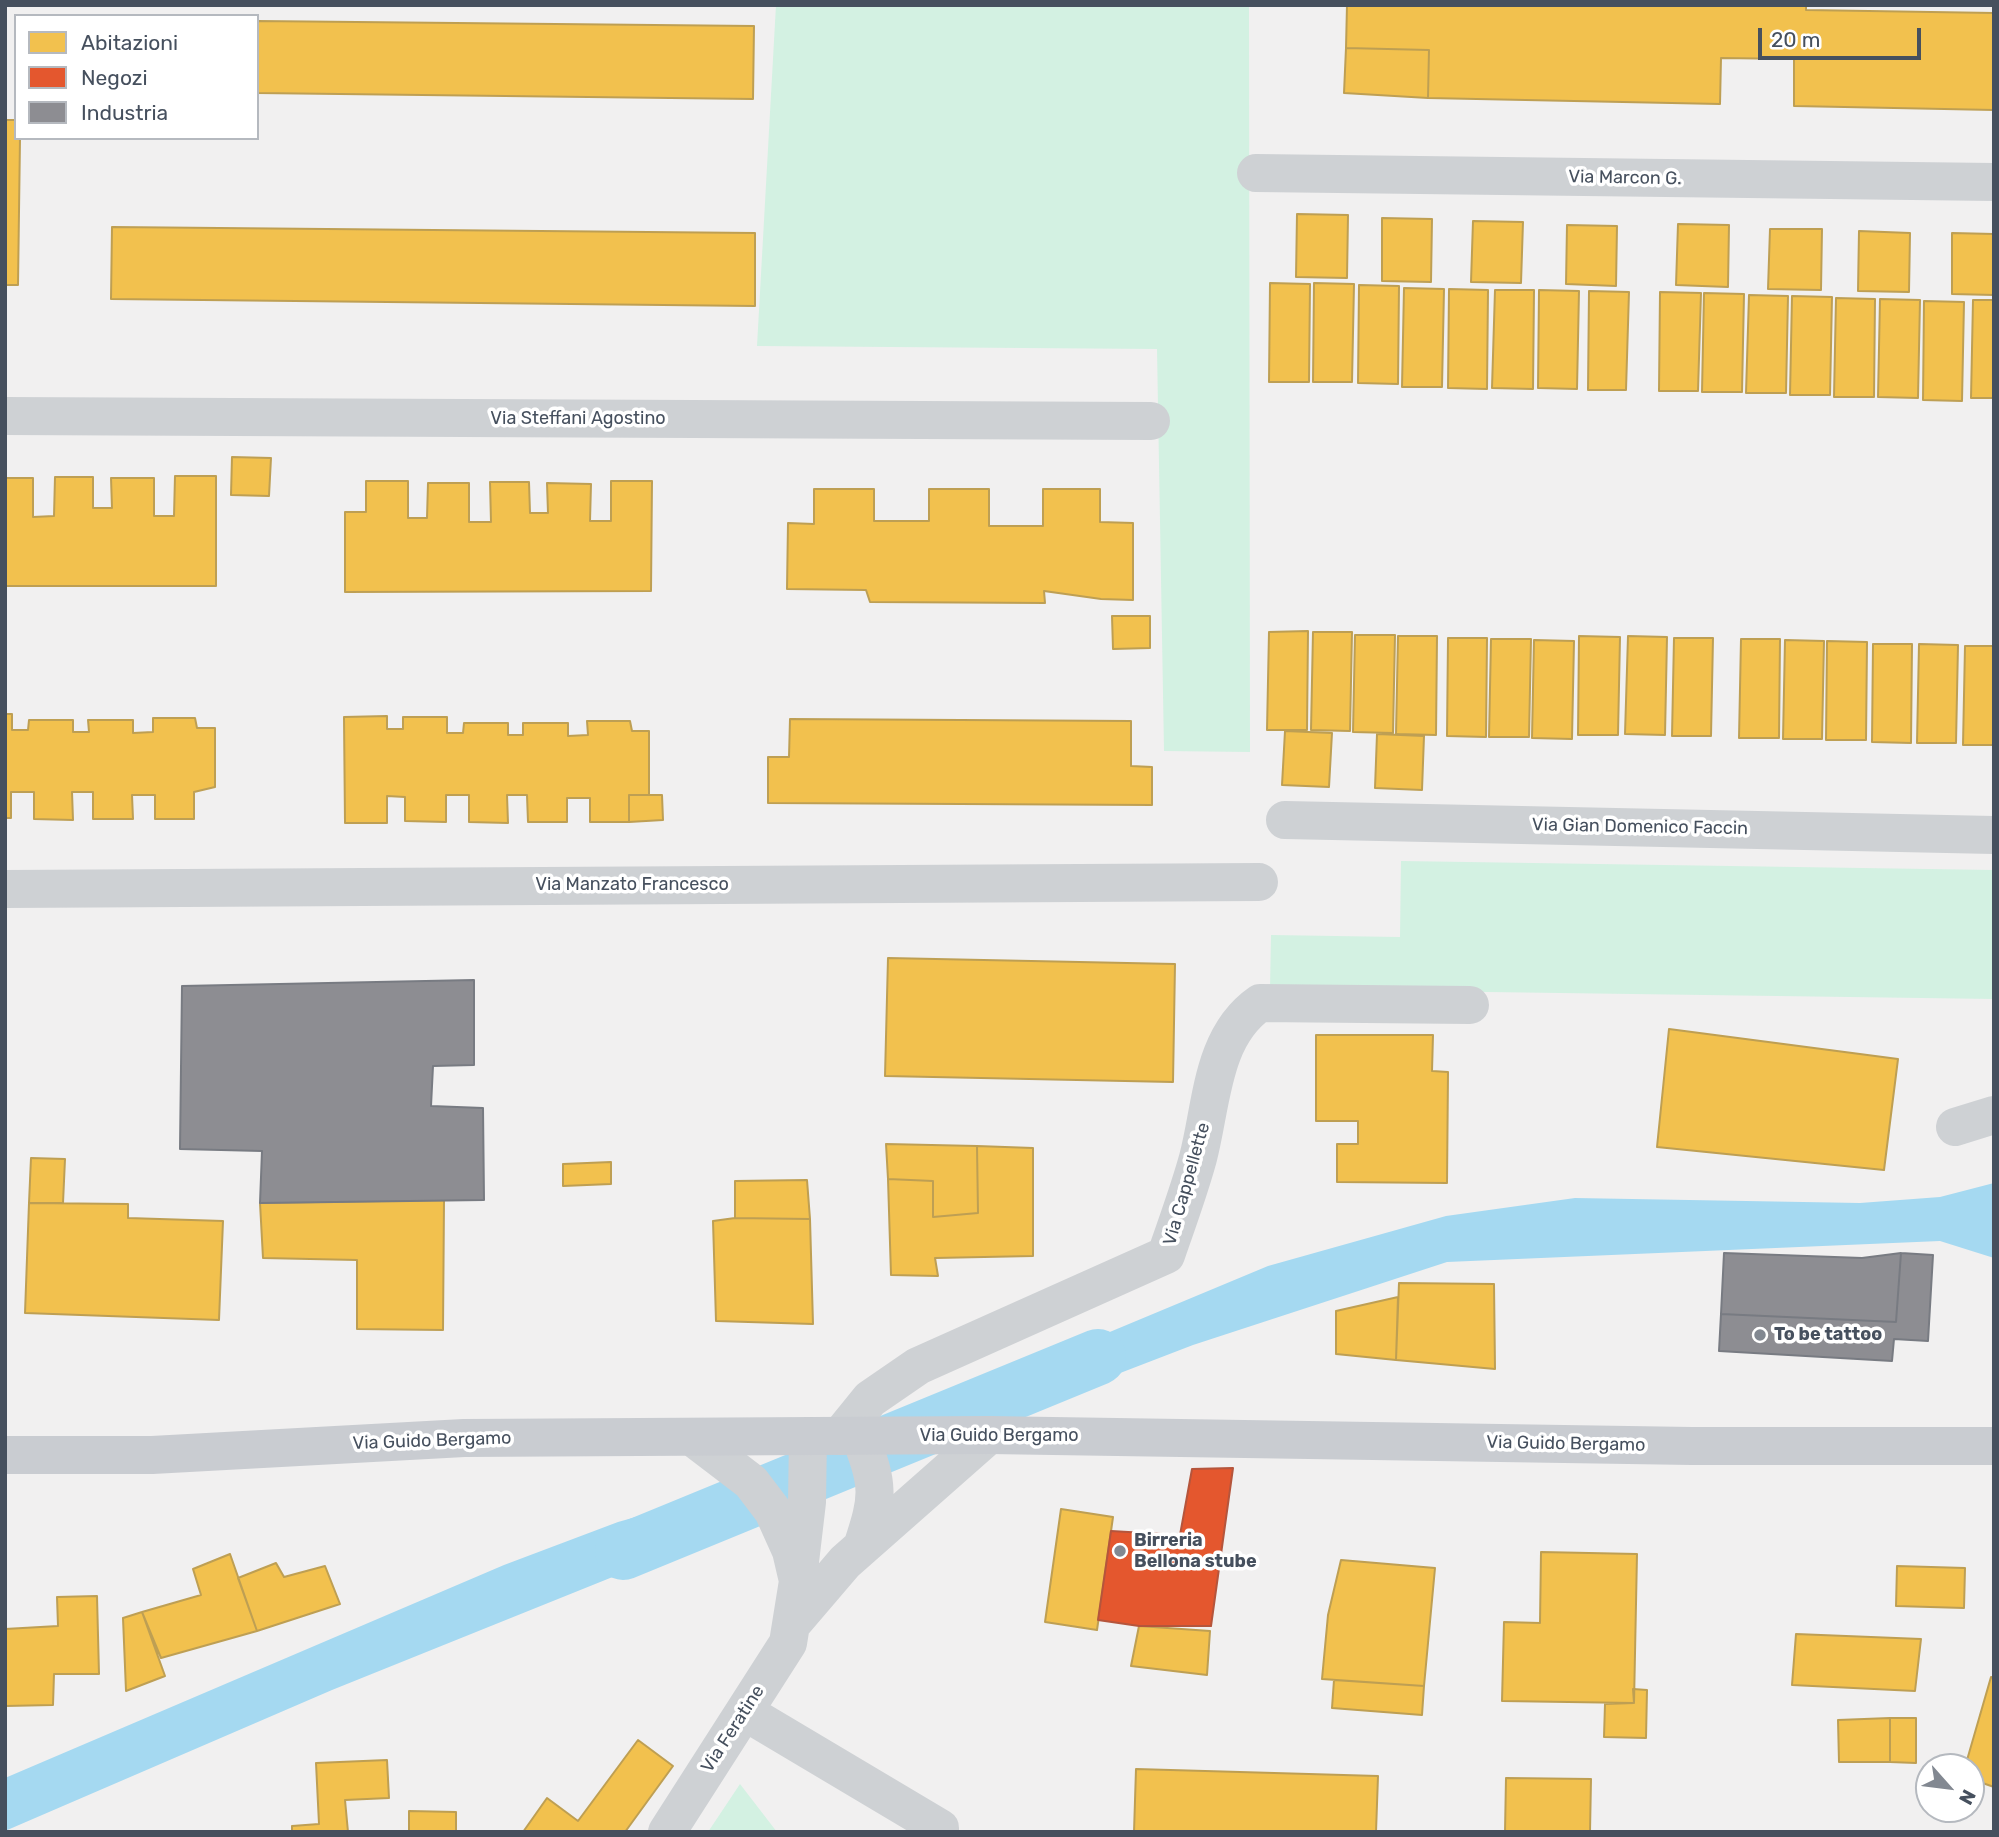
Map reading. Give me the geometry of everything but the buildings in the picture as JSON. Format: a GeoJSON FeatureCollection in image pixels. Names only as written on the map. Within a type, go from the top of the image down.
{"type":"FeatureCollection","features":[{"type":"Feature","properties":{"kind":"main road","name":"Via Guido Bergamo"},"geometry":{"type":"LineString","coordinates":[[5,1455],[152,1455],[464,1438],[989,1434],[1692,1446],[1994,1446]]}},
{"type":"Feature","properties":{"kind":"street","name":"Via Marcon G."},"geometry":{"type":"LineString","coordinates":[[1256,173],[1994,183]]}},
{"type":"Feature","properties":{"kind":"street","name":"Via Steffani Agostino"},"geometry":{"type":"LineString","coordinates":[[5,416],[1151,421]]}},
{"type":"Feature","properties":{"kind":"street","name":"Via Gian Domenico Faccin"},"geometry":{"type":"LineString","coordinates":[[1285,820],[1994,835]]}},
{"type":"Feature","properties":{"kind":"street","name":"Via Manzato Francesco"},"geometry":{"type":"LineString","coordinates":[[5,889],[1259,881]]}},
{"type":"Feature","properties":{"kind":"street","name":"Via Cappellette"},"geometry":{"type":"LineString","coordinates":[[836,1436],[870,1398],[918,1366],[1166,1255],[1198,1158],[1217,1068],[1230,1035],[1246,1013],[1261,1003],[1470,1005]]}},
{"type":"Feature","properties":{"kind":"street"},"geometry":{"type":"LineString","coordinates":[[1955,1127],[1994,1115]]}},
{"type":"Feature","properties":{"kind":"street"},"geometry":{"type":"LineString","coordinates":[[792,1624],[845,1562],[989,1434]]}},
{"type":"Feature","properties":{"kind":"street"},"geometry":{"type":"LineString","coordinates":[[792,1624],[807,1502],[836,1436],[875,1476],[875,1507],[862,1547]]}},
{"type":"Feature","properties":{"kind":"street"},"geometry":{"type":"LineString","coordinates":[[692,1437],[751,1482],[773,1511],[791,1551],[798,1581]]}},
{"type":"Feature","properties":{"kind":"street","name":"Via Feratine"},"geometry":{"type":"LineString","coordinates":[[667,1832],[788,1643],[792,1624]]}},
{"type":"Feature","properties":{"kind":"street"},"geometry":{"type":"LineString","coordinates":[[745,1712],[940,1828],[940,1832]]}},
{"type":"Feature","properties":{"kind":"green space"},"geometry":{"type":"Polygon","coordinates":[[[776,5],[1249,5],[1250,752],[1164,751],[1157,349],[757,346],[776,5]]]}},
{"type":"Feature","properties":{"kind":"green space"},"geometry":{"type":"Polygon","coordinates":[[[1401,861],[1994,870],[1994,999],[1270,989],[1271,935],[1400,937],[1401,861]]]}},
{"type":"Feature","properties":{"kind":"green space"},"geometry":{"type":"Polygon","coordinates":[[[740,1784],[777,1832],[708,1832],[740,1784]]]}},
{"type":"Feature","properties":{"kind":"water"},"geometry":{"type":"Polygon","coordinates":[[[1994,1183],[1994,1258],[1940,1241],[1447,1262],[1193,1345],[1037,1405],[1021,1369],[1268,1266],[1446,1216],[1575,1198],[1860,1203],[1940,1197],[1994,1183]]]}},
{"type":"Feature","properties":{"kind":"water"},"geometry":{"type":"Polygon","coordinates":[[[682,1504],[702,1541],[332,1690],[5,1831],[5,1778],[504,1565],[618,1522],[682,1504]]]}},
{"type":"Feature","properties":{"kind":"waterway"},"geometry":{"type":"LineString","coordinates":[[623,1552],[1098,1357]]}},
{"type":"Feature","properties":{"kind":"place","name":"To be tattoo"},"geometry":{"type":"Point","coordinates":[1760,1335]}},
{"type":"Feature","properties":{"kind":"place","name":"Birreria Bellona stube"},"geometry":{"type":"Point","coordinates":[1120,1551]}}]}
